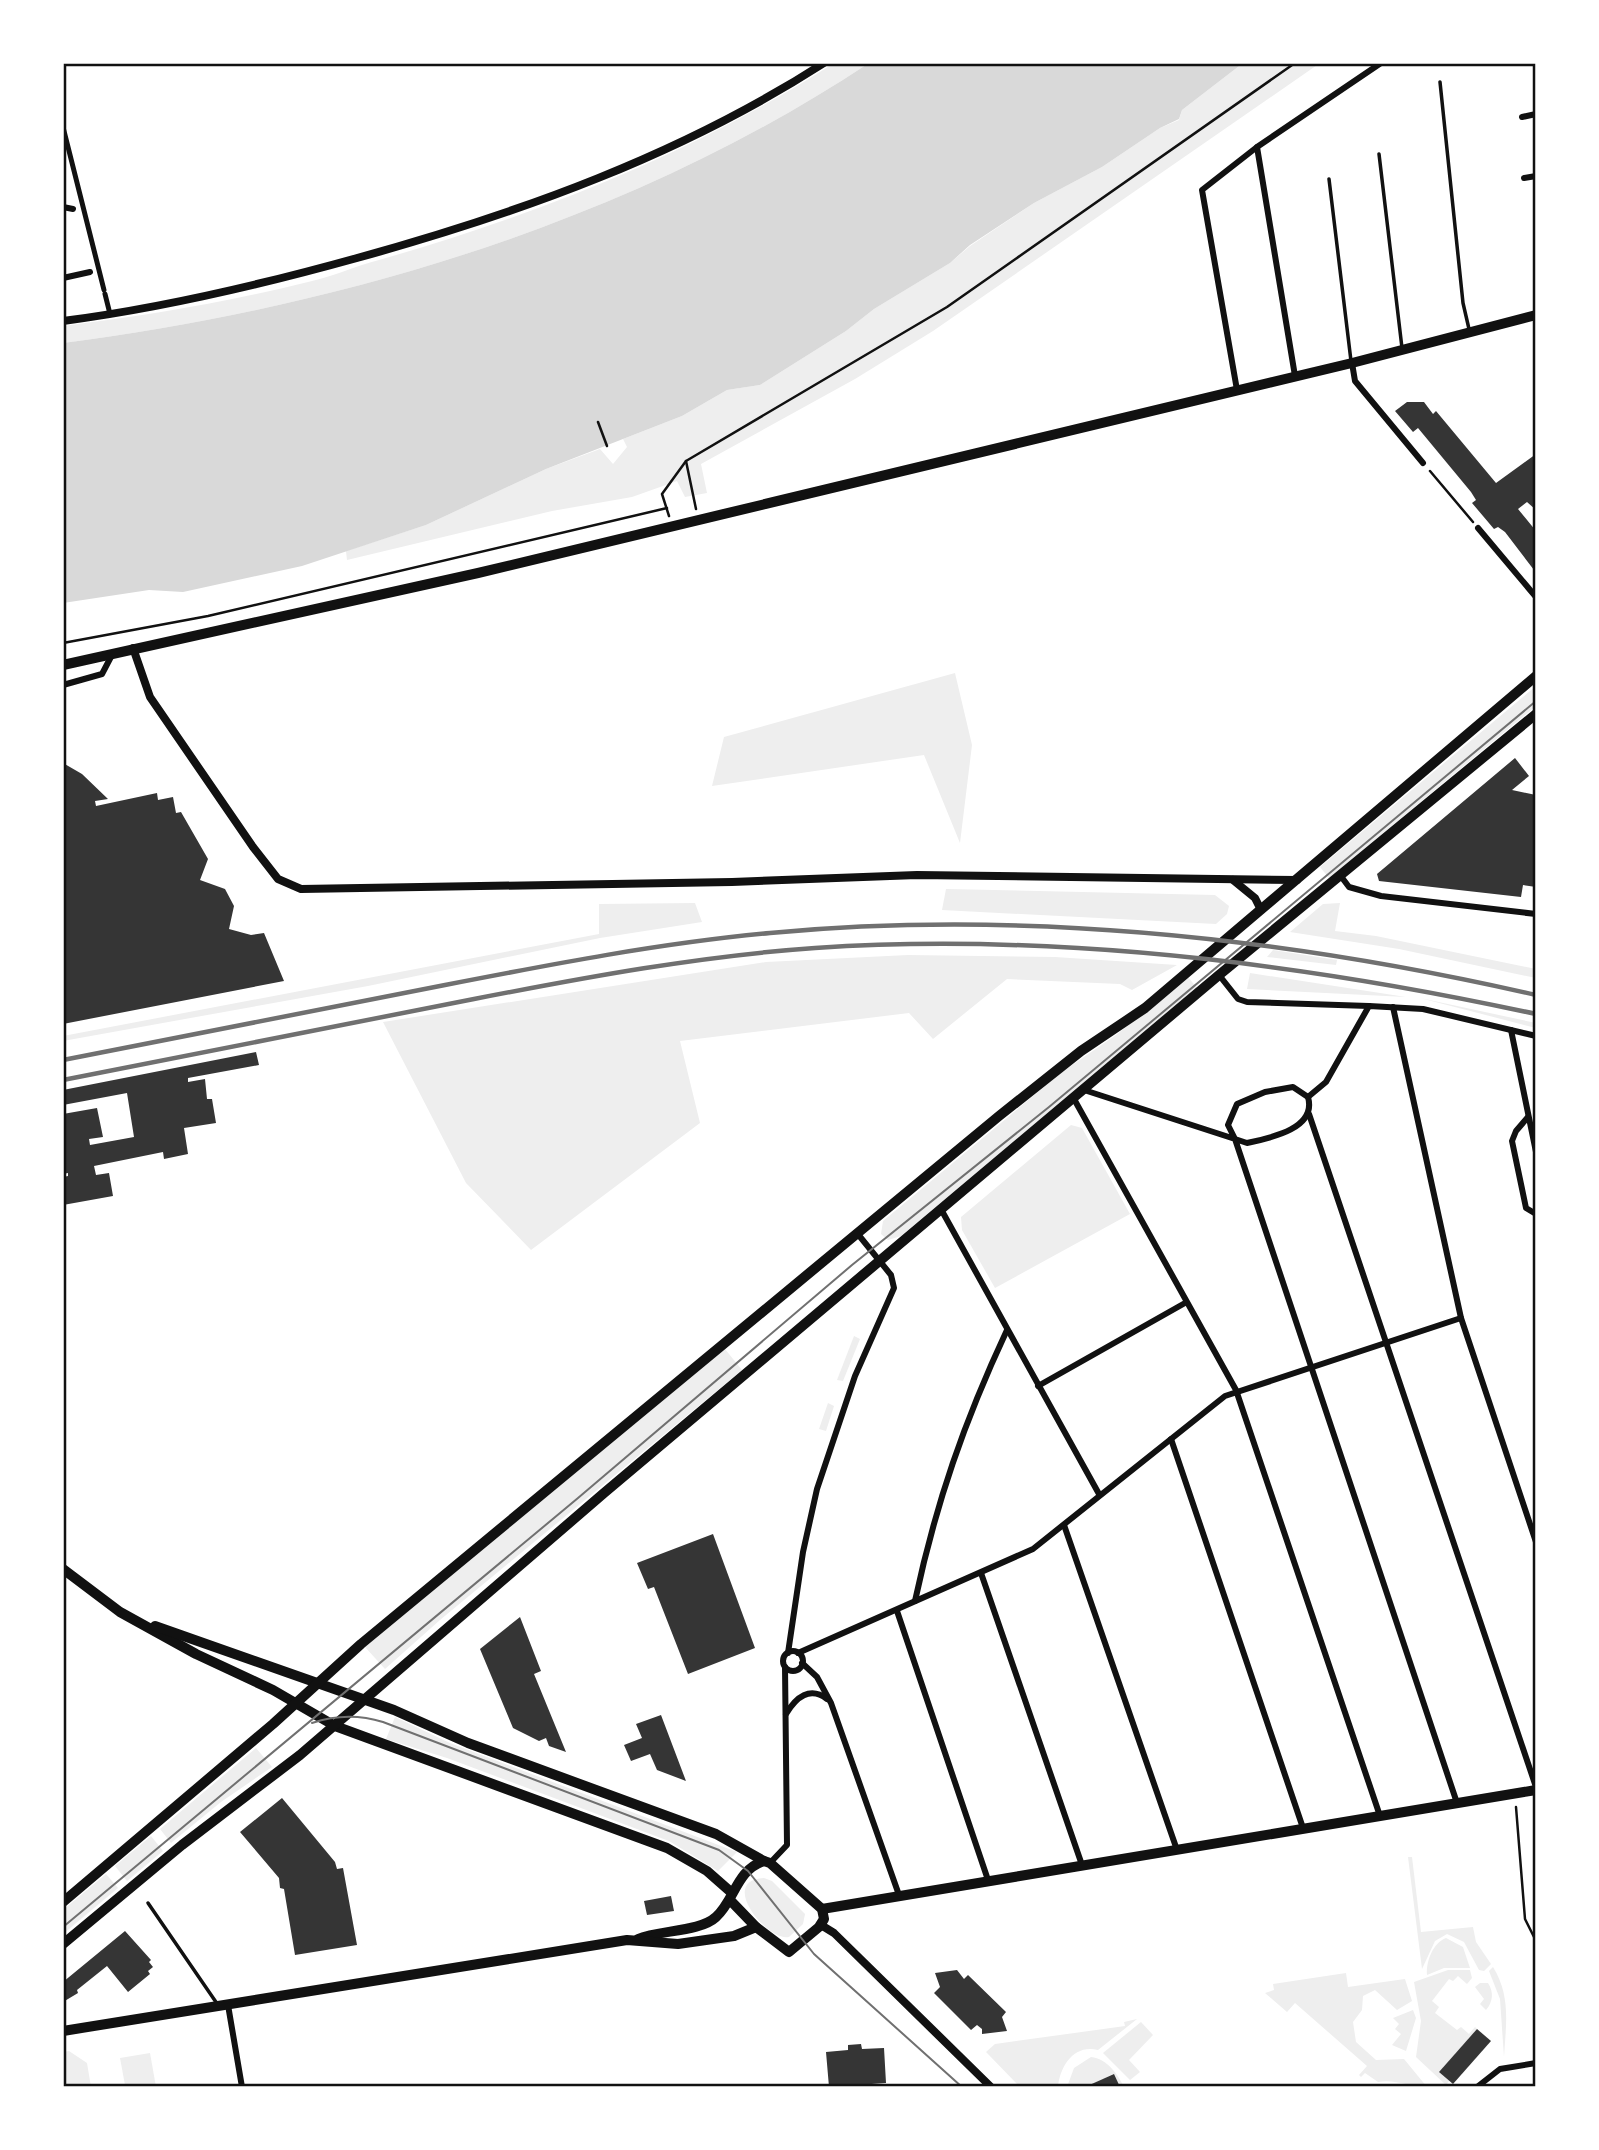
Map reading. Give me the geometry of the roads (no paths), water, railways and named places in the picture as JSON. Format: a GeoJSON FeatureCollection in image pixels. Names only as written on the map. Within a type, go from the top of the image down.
{"type":"FeatureCollection","features":[{"type":"Feature","properties":{"kind":"main road"},"geometry":{"type":"LineString","coordinates":[[63,665],[478,573],[1352,363],[1536,315]]}},
{"type":"Feature","properties":{"kind":"main road"},"geometry":{"type":"LineString","coordinates":[[63,1902],[315,1684],[857,1233],[1071,1059],[1145,1008],[1536,676]]}},
{"type":"Feature","properties":{"kind":"main road"},"geometry":{"type":"LineString","coordinates":[[63,1944],[334,1725],[604,1493],[881,1263],[1219,975],[1536,714]]}},
{"type":"Feature","properties":{"kind":"main road"},"geometry":{"type":"LineString","coordinates":[[63,1569],[130,1618],[334,1725],[667,1848],[697,1864],[731,1896],[756,1927],[789,1952],[821,1925],[822,1909]]}},
{"type":"Feature","properties":{"kind":"main road"},"geometry":{"type":"LineString","coordinates":[[130,1618],[364,1699],[468,1743],[726,1838],[767,1862],[822,1909]]}},
{"type":"Feature","properties":{"kind":"main road"},"geometry":{"type":"LineString","coordinates":[[822,1909],[1536,1788]]}},
{"type":"Feature","properties":{"kind":"main road"},"geometry":{"type":"LineString","coordinates":[[63,2031],[636,1940],[710,1921],[731,1896],[742,1877],[767,1862]]}},
{"type":"Feature","properties":{"kind":"main road"},"geometry":{"type":"LineString","coordinates":[[636,1940],[678,1944],[734,1936],[756,1927]]}},
{"type":"Feature","properties":{"kind":"street"},"geometry":{"type":"LineString","coordinates":[[63,321],[110,315],[246,289],[422,240],[560,196],[764,101],[824,63]]}},
{"type":"Feature","properties":{"kind":"street"},"geometry":{"type":"LineString","coordinates":[[1237,390],[1202,190],[1257,147],[1381,63]]}},
{"type":"Feature","properties":{"kind":"street"},"geometry":{"type":"LineString","coordinates":[[1522,117],[1536,114]]}},
{"type":"Feature","properties":{"kind":"street"},"geometry":{"type":"LineString","coordinates":[[63,127],[110,315]]}},
{"type":"Feature","properties":{"kind":"street"},"geometry":{"type":"LineString","coordinates":[[1257,147],[1295,376]]}},
{"type":"Feature","properties":{"kind":"street"},"geometry":{"type":"LineString","coordinates":[[1524,178],[1536,176]]}},
{"type":"Feature","properties":{"kind":"street"},"geometry":{"type":"LineString","coordinates":[[63,207],[73,209]]}},
{"type":"Feature","properties":{"kind":"street"},"geometry":{"type":"LineString","coordinates":[[63,278],[90,272]]}},
{"type":"Feature","properties":{"kind":"street"},"geometry":{"type":"LineString","coordinates":[[1352,363],[1355,381],[1423,463]]}},
{"type":"Feature","properties":{"kind":"street"},"geometry":{"type":"LineString","coordinates":[[1478,528],[1536,597]]}},
{"type":"Feature","properties":{"kind":"street"},"geometry":{"type":"LineString","coordinates":[[133,648],[150,697],[253,847],[278,879],[301,889],[732,882],[917,875],[1297,880]]}},
{"type":"Feature","properties":{"kind":"street"},"geometry":{"type":"LineString","coordinates":[[63,685],[102,674],[114,652]]}},
{"type":"Feature","properties":{"kind":"street"},"geometry":{"type":"LineString","coordinates":[[1340,875],[1349,887],[1385,896],[1536,914]]}},
{"type":"Feature","properties":{"kind":"street"},"geometry":{"type":"LineString","coordinates":[[1233,880],[1255,898],[1261,910]]}},
{"type":"Feature","properties":{"kind":"street"},"geometry":{"type":"LineString","coordinates":[[1219,975],[1238,999],[1247,1002],[1434,1011],[1536,1037]]}},
{"type":"Feature","properties":{"kind":"street"},"geometry":{"type":"LineString","coordinates":[[1308,1097],[1326,1082],[1369,1006]]}},
{"type":"Feature","properties":{"kind":"street"},"geometry":{"type":"LineString","coordinates":[[1393,1007],[1461,1318],[1536,1542]]}},
{"type":"Feature","properties":{"kind":"street"},"geometry":{"type":"LineString","coordinates":[[1511,1030],[1536,1152]]}},
{"type":"Feature","properties":{"kind":"street"},"geometry":{"type":"LineString","coordinates":[[1457,1803],[1228,1121],[1231,1111],[1240,1101],[1283,1087],[1299,1089],[1308,1097],[1309,1114],[1536,1788]]}},
{"type":"Feature","properties":{"kind":"street"},"geometry":{"type":"LineString","coordinates":[[1084,1090],[1250,1143],[1296,1127],[1309,1114]]}},
{"type":"Feature","properties":{"kind":"street"},"geometry":{"type":"LineString","coordinates":[[1074,1098],[1185,1303],[1236,1390],[1380,1816]]}},
{"type":"Feature","properties":{"kind":"street"},"geometry":{"type":"LineString","coordinates":[[1528,1117],[1516,1131],[1512,1141],[1526,1208],[1536,1214]]}},
{"type":"Feature","properties":{"kind":"street"},"geometry":{"type":"LineString","coordinates":[[942,1211],[1098,1494]]}},
{"type":"Feature","properties":{"kind":"street"},"geometry":{"type":"LineString","coordinates":[[767,1862],[787,1845],[784,1658],[788,1653],[803,1552],[817,1489],[855,1376],[894,1288],[892,1278],[857,1233]]}},
{"type":"Feature","properties":{"kind":"street"},"geometry":{"type":"LineString","coordinates":[[1038,1387],[1185,1303]]}},
{"type":"Feature","properties":{"kind":"street"},"geometry":{"type":"LineString","coordinates":[[788,1653],[798,1653],[897,1611],[1033,1549],[1220,1398],[1236,1390],[1461,1318]]}},
{"type":"Feature","properties":{"kind":"street"},"geometry":{"type":"LineString","coordinates":[[915,1601],[938,1506],[956,1447],[1007,1330]]}},
{"type":"Feature","properties":{"kind":"street"},"geometry":{"type":"LineString","coordinates":[[1171,1439],[1303,1828]]}},
{"type":"Feature","properties":{"kind":"street"},"geometry":{"type":"LineString","coordinates":[[1064,1525],[1177,1850]]}},
{"type":"Feature","properties":{"kind":"street"},"geometry":{"type":"LineString","coordinates":[[981,1573],[1082,1865]]}},
{"type":"Feature","properties":{"kind":"street"},"geometry":{"type":"LineString","coordinates":[[897,1611],[988,1881]]}},
{"type":"Feature","properties":{"kind":"street"},"geometry":{"type":"LineString","coordinates":[[798,1653],[802,1664],[817,1677],[831,1703],[899,1895]]}},
{"type":"Feature","properties":{"kind":"street"},"geometry":{"type":"LineString","coordinates":[[785,1667],[793,1671],[802,1664]]}},
{"type":"Feature","properties":{"kind":"street"},"geometry":{"type":"LineString","coordinates":[[786,1714],[794,1701],[805,1694],[821,1694],[831,1703]]}},
{"type":"Feature","properties":{"kind":"street"},"geometry":{"type":"LineString","coordinates":[[821,1925],[834,1933],[991,2087]]}},
{"type":"Feature","properties":{"kind":"street"},"geometry":{"type":"LineString","coordinates":[[223,2005],[243,2087]]}},
{"type":"Feature","properties":{"kind":"street"},"geometry":{"type":"LineString","coordinates":[[1477,2087],[1500,2069],[1536,2063]]}},
{"type":"Feature","properties":{"kind":"lane"},"geometry":{"type":"LineString","coordinates":[[1440,82],[1463,303],[1469,331]]}},
{"type":"Feature","properties":{"kind":"lane"},"geometry":{"type":"LineString","coordinates":[[1379,153],[1402,350]]}},
{"type":"Feature","properties":{"kind":"lane"},"geometry":{"type":"LineString","coordinates":[[1329,179],[1352,363]]}},
{"type":"Feature","properties":{"kind":"lane"},"geometry":{"type":"LineString","coordinates":[[148,1903],[223,2005]]}},
{"type":"Feature","properties":{"kind":"tram line"},"geometry":{"type":"LineString","coordinates":[[63,1927],[578,1498],[852,1265],[1049,1107],[1536,701]]}},
{"type":"Feature","properties":{"kind":"tram line"},"geometry":{"type":"LineString","coordinates":[[312,1723],[348,1717],[383,1722],[719,1850],[748,1871],[814,1954],[962,2087]]}},
{"type":"Feature","properties":{"kind":"railway"},"geometry":{"type":"LineString","coordinates":[[63,1060],[607,955],[729,937],[866,926],[1059,927],[1156,934],[1347,958],[1536,995]]}},
{"type":"Feature","properties":{"kind":"railway"},"geometry":{"type":"LineString","coordinates":[[63,1080],[601,975],[729,956],[815,948],[996,944],[1178,956],[1358,980],[1536,1014]]}}]}
